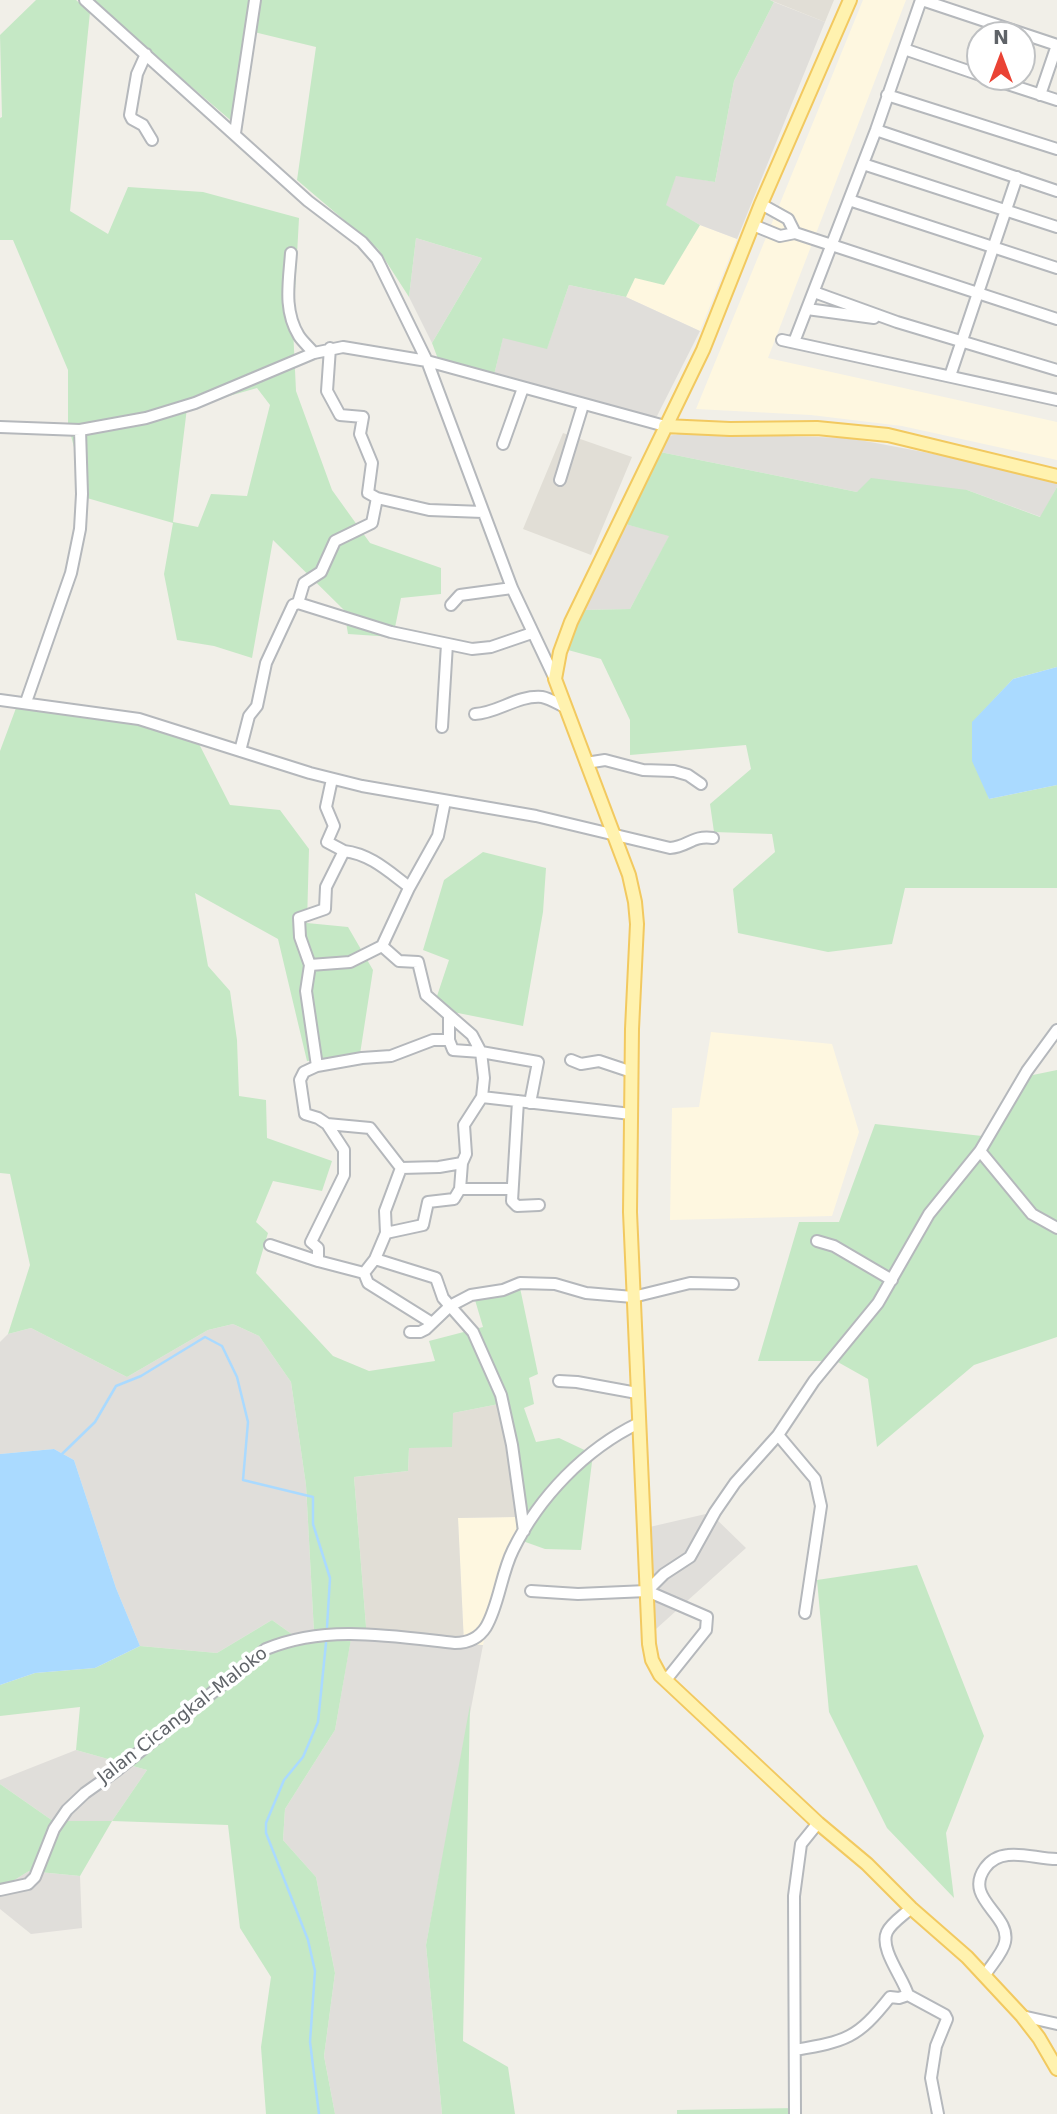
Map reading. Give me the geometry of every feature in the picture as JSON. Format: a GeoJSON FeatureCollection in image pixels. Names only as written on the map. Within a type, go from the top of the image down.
{"type":"FeatureCollection","features":[{"type":"Feature","properties":{"kind":"main road"},"geometry":{"type":"LineString","coordinates":[[850,0],[761,204],[703,350],[571,622],[560,652],[555,679],[629,875],[635,902],[637,924],[631,1114],[633,1297],[650,1654],[655,1668],[666,1680],[985,1975],[1039,2038],[1057,2069]]}},
{"type":"Feature","properties":{"kind":"main road"},"geometry":{"type":"LineString","coordinates":[[665,426],[730,429],[817,428],[888,435],[1057,475]]}},
{"type":"Feature","properties":{"kind":"street"},"geometry":{"type":"LineString","coordinates":[[85,0],[308,201],[362,242],[377,258],[428,361],[512,588],[555,679]]}},
{"type":"Feature","properties":{"kind":"street"},"geometry":{"type":"LineString","coordinates":[[235,133],[255,0]]}},
{"type":"Feature","properties":{"kind":"street"},"geometry":{"type":"LineString","coordinates":[[794,342],[876,130],[921,0],[1057,45],[1040,95]]}},
{"type":"Feature","properties":{"kind":"street"},"geometry":{"type":"LineString","coordinates":[[904,50],[966,70]]}},
{"type":"Feature","properties":{"kind":"street"},"geometry":{"type":"LineString","coordinates":[[146,54],[137,74],[130,116],[142,125],[152,140]]}},
{"type":"Feature","properties":{"kind":"street"},"geometry":{"type":"LineString","coordinates":[[1028,91],[1057,100]]}},
{"type":"Feature","properties":{"kind":"street"},"geometry":{"type":"LineString","coordinates":[[887,95],[1057,149]]}},
{"type":"Feature","properties":{"kind":"street"},"geometry":{"type":"LineString","coordinates":[[876,130],[1057,191]]}},
{"type":"Feature","properties":{"kind":"street"},"geometry":{"type":"LineString","coordinates":[[863,164],[1057,227]]}},
{"type":"Feature","properties":{"kind":"street"},"geometry":{"type":"LineString","coordinates":[[950,376],[1017,177]]}},
{"type":"Feature","properties":{"kind":"street"},"geometry":{"type":"LineString","coordinates":[[849,200],[1057,268]]}},
{"type":"Feature","properties":{"kind":"street"},"geometry":{"type":"LineString","coordinates":[[761,204],[788,219],[795,233]]}},
{"type":"Feature","properties":{"kind":"street"},"geometry":{"type":"LineString","coordinates":[[753,226],[780,236],[795,233],[1057,319]]}},
{"type":"Feature","properties":{"kind":"street"},"geometry":{"type":"LineString","coordinates":[[291,253],[287,304],[289,316],[314,353]]}},
{"type":"Feature","properties":{"kind":"street"},"geometry":{"type":"LineString","coordinates":[[814,292],[897,322],[1057,370]]}},
{"type":"Feature","properties":{"kind":"street"},"geometry":{"type":"LineString","coordinates":[[807,309],[897,322]]}},
{"type":"Feature","properties":{"kind":"street"},"geometry":{"type":"LineString","coordinates":[[782,340],[1057,400]]}},
{"type":"Feature","properties":{"kind":"street"},"geometry":{"type":"LineString","coordinates":[[0,427],[80,430],[146,418],[177,410],[314,353],[343,347],[428,361],[665,426]]}},
{"type":"Feature","properties":{"kind":"street"},"geometry":{"type":"LineString","coordinates":[[330,348],[327,391],[340,415],[363,417],[360,434],[372,463],[368,493],[377,498],[429,510],[483,512]]}},
{"type":"Feature","properties":{"kind":"street"},"geometry":{"type":"LineString","coordinates":[[503,444],[523,388]]}},
{"type":"Feature","properties":{"kind":"street"},"geometry":{"type":"LineString","coordinates":[[560,480],[583,405]]}},
{"type":"Feature","properties":{"kind":"street"},"geometry":{"type":"LineString","coordinates":[[26,702],[72,573],[80,529],[80,430]]}},
{"type":"Feature","properties":{"kind":"street"},"geometry":{"type":"LineString","coordinates":[[240,751],[249,716],[257,706],[272,647],[293,606],[298,603],[304,583],[321,572],[335,541],[372,523],[377,498]]}},
{"type":"Feature","properties":{"kind":"street"},"geometry":{"type":"LineString","coordinates":[[451,605],[460,595],[512,588]]}},
{"type":"Feature","properties":{"kind":"street"},"geometry":{"type":"LineString","coordinates":[[298,603],[391,632],[472,649],[491,647],[532,633]]}},
{"type":"Feature","properties":{"kind":"street"},"geometry":{"type":"LineString","coordinates":[[442,727],[447,644]]}},
{"type":"Feature","properties":{"kind":"street"},"geometry":{"type":"LineString","coordinates":[[475,715],[490,713],[510,702],[543,697],[563,706]]}},
{"type":"Feature","properties":{"kind":"street"},"geometry":{"type":"LineString","coordinates":[[0,700],[139,719],[332,779],[536,816],[670,848],[676,848],[700,836],[713,838]]}},
{"type":"Feature","properties":{"kind":"street"},"geometry":{"type":"LineString","coordinates":[[586,763],[605,760],[643,770],[674,771],[688,775],[701,784]]}},
{"type":"Feature","properties":{"kind":"street"},"geometry":{"type":"LineString","coordinates":[[332,779],[326,807],[334,826],[327,842],[344,851],[359,853],[372,859],[409,888]]}},
{"type":"Feature","properties":{"kind":"street"},"geometry":{"type":"LineString","coordinates":[[310,965],[350,962],[382,946],[409,888],[438,836],[446,801]]}},
{"type":"Feature","properties":{"kind":"street"},"geometry":{"type":"LineString","coordinates":[[317,1066],[306,991],[310,965],[300,937],[299,918],[325,909],[326,887],[344,851]]}},
{"type":"Feature","properties":{"kind":"street"},"geometry":{"type":"LineString","coordinates":[[382,946],[399,961],[418,962],[426,995],[472,1035],[481,1052],[484,1078],[482,1097],[464,1125],[466,1154],[462,1163],[460,1189],[454,1199],[428,1202],[423,1225],[386,1233]]}},
{"type":"Feature","properties":{"kind":"street"},"geometry":{"type":"LineString","coordinates":[[449,1015],[449,1040],[453,1050],[538,1062],[530,1103]]}},
{"type":"Feature","properties":{"kind":"street"},"geometry":{"type":"LineString","coordinates":[[647,1591],[664,1574],[690,1557],[736,1483],[778,1435],[814,1381],[878,1303],[929,1214],[980,1151],[1027,1071],[1057,1030]]}},
{"type":"Feature","properties":{"kind":"street"},"geometry":{"type":"LineString","coordinates":[[317,1261],[318,1248],[311,1242],[344,1175],[344,1150],[327,1124],[305,1114],[300,1080],[304,1072],[317,1066],[391,1056],[433,1040],[449,1040]]}},
{"type":"Feature","properties":{"kind":"street"},"geometry":{"type":"LineString","coordinates":[[571,1060],[581,1064],[599,1061],[632,1072]]}},
{"type":"Feature","properties":{"kind":"street"},"geometry":{"type":"LineString","coordinates":[[482,1097],[631,1114]]}},
{"type":"Feature","properties":{"kind":"street"},"geometry":{"type":"LineString","coordinates":[[518,1101],[513,1204],[539,1205]]}},
{"type":"Feature","properties":{"kind":"street"},"geometry":{"type":"LineString","coordinates":[[327,1124],[369,1128],[401,1168]]}},
{"type":"Feature","properties":{"kind":"street"},"geometry":{"type":"LineString","coordinates":[[980,1151],[1032,1214],[1057,1228]]}},
{"type":"Feature","properties":{"kind":"street"},"geometry":{"type":"LineString","coordinates":[[401,1168],[439,1167],[462,1163]]}},
{"type":"Feature","properties":{"kind":"street"},"geometry":{"type":"LineString","coordinates":[[364,1273],[375,1259],[386,1233],[385,1211],[401,1168]]}},
{"type":"Feature","properties":{"kind":"street"},"geometry":{"type":"LineString","coordinates":[[460,1189],[512,1189]]}},
{"type":"Feature","properties":{"kind":"street"},"geometry":{"type":"LineString","coordinates":[[817,1241],[834,1246],[892,1280]]}},
{"type":"Feature","properties":{"kind":"street"},"geometry":{"type":"LineString","coordinates":[[270,1245],[364,1273]]}},
{"type":"Feature","properties":{"kind":"street"},"geometry":{"type":"LineString","coordinates":[[375,1259],[436,1278],[443,1298],[473,1332],[501,1395],[512,1445],[524,1531]]}},
{"type":"Feature","properties":{"kind":"street"},"geometry":{"type":"LineString","coordinates":[[364,1273],[368,1283],[432,1324]]}},
{"type":"Feature","properties":{"kind":"street"},"geometry":{"type":"LineString","coordinates":[[410,1332],[420,1332],[450,1306],[471,1295],[529,1282],[555,1284],[586,1293],[633,1297],[690,1283],[733,1284]]}},
{"type":"Feature","properties":{"kind":"street"},"geometry":{"type":"LineString","coordinates":[[559,1381],[637,1393]]}},
{"type":"Feature","properties":{"kind":"street","name":"Jalan Cicangkal–Maloko"},"geometry":{"type":"LineString","coordinates":[[0,1890],[28,1884],[35,1877],[54,1829],[85,1793],[116,1771],[265,1649],[289,1639],[334,1634],[365,1634],[455,1643],[476,1638],[486,1627],[512,1552],[554,1488],[570,1470],[623,1430],[639,1423]]}},
{"type":"Feature","properties":{"kind":"street"},"geometry":{"type":"LineString","coordinates":[[778,1435],[815,1479],[821,1506],[805,1613]]}},
{"type":"Feature","properties":{"kind":"street"},"geometry":{"type":"LineString","coordinates":[[531,1591],[578,1594],[647,1591],[707,1617],[708,1627],[666,1680]]}},
{"type":"Feature","properties":{"kind":"street"},"geometry":{"type":"LineString","coordinates":[[795,2114],[796,1867],[801,1844],[818,1823]]}},
{"type":"Feature","properties":{"kind":"street"},"geometry":{"type":"LineString","coordinates":[[985,1975],[1005,1944],[1006,1932],[980,1892],[983,1870],[992,1860],[1004,1855],[1057,1859]]}},
{"type":"Feature","properties":{"kind":"street"},"geometry":{"type":"LineString","coordinates":[[911,1908],[887,1930],[886,1936],[893,1967],[905,1981],[908,1994],[945,2015],[947,2019],[936,2046],[931,2078],[938,2114]]}},
{"type":"Feature","properties":{"kind":"street"},"geometry":{"type":"LineString","coordinates":[[795,2050],[840,2041],[857,2033],[890,1997],[899,1998],[908,1994]]}},
{"type":"Feature","properties":{"kind":"street"},"geometry":{"type":"LineString","coordinates":[[1022,2016],[1057,2024]]}},
{"type":"Feature","properties":{"kind":"shaded area"},"geometry":{"type":"Polygon","coordinates":[[[770,0],[834,0],[825,22],[770,0]]]}},
{"type":"Feature","properties":{"kind":"shaded area"},"geometry":{"type":"Polygon","coordinates":[[[863,0],[906,0],[768,358],[1057,422],[1057,460],[902,426],[811,415],[696,409],[863,0]]]}},
{"type":"Feature","properties":{"kind":"shaded area"},"geometry":{"type":"Polygon","coordinates":[[[774,2],[825,22],[737,239],[700,225],[665,205],[676,175],[715,182],[734,81],[774,2]]]}},
{"type":"Feature","properties":{"kind":"shaded area"},"geometry":{"type":"Polygon","coordinates":[[[700,225],[737,239],[700,331],[626,297],[634,277],[664,284],[700,225]]]}},
{"type":"Feature","properties":{"kind":"shaded area"},"geometry":{"type":"Polygon","coordinates":[[[416,238],[482,258],[432,343],[409,297],[416,238]]]}},
{"type":"Feature","properties":{"kind":"shaded area"},"geometry":{"type":"Polygon","coordinates":[[[569,285],[626,297],[700,331],[657,416],[647,418],[494,375],[503,337],[547,348],[569,285]]]}},
{"type":"Feature","properties":{"kind":"shaded area"},"geometry":{"type":"Polygon","coordinates":[[[563,433],[632,457],[591,555],[523,529],[563,433]]]}},
{"type":"Feature","properties":{"kind":"shaded area"},"geometry":{"type":"Polygon","coordinates":[[[687,433],[849,438],[1057,477],[1057,487],[1041,517],[967,490],[857,492],[660,452],[667,436],[687,433]]]}},
{"type":"Feature","properties":{"kind":"shaded area"},"geometry":{"type":"Polygon","coordinates":[[[625,524],[670,535],[630,609],[583,610],[625,524]]]}},
{"type":"Feature","properties":{"kind":"shaded area"},"geometry":{"type":"Polygon","coordinates":[[[711,1032],[832,1044],[859,1132],[832,1216],[670,1220],[672,1108],[699,1107],[711,1032]]]}},
{"type":"Feature","properties":{"kind":"shaded area"},"geometry":{"type":"Polygon","coordinates":[[[233,1324],[259,1336],[291,1382],[306,1485],[314,1632],[293,1635],[272,1620],[217,1653],[140,1646],[116,1588],[74,1460],[54,1449],[0,1454],[0,1342],[8,1334],[31,1328],[127,1377],[208,1330],[233,1324]]]}},
{"type":"Feature","properties":{"kind":"shaded area"},"geometry":{"type":"Polygon","coordinates":[[[504,1403],[515,1444],[516,1517],[458,1518],[464,1644],[367,1639],[354,1477],[408,1471],[409,1448],[453,1413],[504,1403]]]}},
{"type":"Feature","properties":{"kind":"shaded area"},"geometry":{"type":"Polygon","coordinates":[[[710,1513],[746,1548],[646,1638],[641,1529],[710,1513]]]}},
{"type":"Feature","properties":{"kind":"shaded area"},"geometry":{"type":"Polygon","coordinates":[[[516,1517],[517,1539],[498,1575],[483,1645],[464,1644],[458,1518],[516,1517]]]}},
{"type":"Feature","properties":{"kind":"shaded area"},"geometry":{"type":"Polygon","coordinates":[[[351,1638],[483,1645],[426,1945],[442,2114],[335,2114],[324,2056],[335,1973],[316,1877],[283,1840],[285,1809],[335,1730],[351,1638]]]}},
{"type":"Feature","properties":{"kind":"shaded area"},"geometry":{"type":"Polygon","coordinates":[[[76,1750],[147,1770],[112,1821],[53,1821],[0,1784],[0,1780],[76,1750]]]}},
{"type":"Feature","properties":{"kind":"shaded area"},"geometry":{"type":"Polygon","coordinates":[[[29,1871],[80,1876],[82,1928],[31,1934],[0,1909],[0,1889],[29,1871]]]}},
{"type":"Feature","properties":{"kind":"green space"},"geometry":{"type":"Polygon","coordinates":[[[36,0],[76,0],[90,12],[70,211],[108,234],[128,187],[203,192],[299,218],[293,328],[296,391],[332,490],[370,543],[441,568],[441,594],[401,598],[393,637],[348,634],[344,610],[273,540],[252,658],[214,646],[177,640],[164,574],[173,523],[87,498],[68,424],[68,370],[13,240],[0,240],[0,35],[36,0]],[[257,388],[187,408],[173,522],[198,527],[211,494],[247,496],[270,405],[257,388]]]}},
{"type":"Feature","properties":{"kind":"green space"},"geometry":{"type":"Polygon","coordinates":[[[90,0],[774,2],[734,81],[715,182],[676,176],[666,205],[700,225],[664,285],[635,278],[626,297],[569,285],[547,349],[503,338],[494,375],[438,359],[432,343],[482,258],[416,238],[409,297],[378,249],[297,180],[316,47],[254,32],[242,130],[90,0]]]}},
{"type":"Feature","properties":{"kind":"green space"},"geometry":{"type":"Polygon","coordinates":[[[660,452],[857,492],[871,478],[967,490],[1040,517],[1057,487],[1057,667],[1013,679],[972,723],[989,799],[1057,785],[1057,888],[905,888],[892,944],[828,952],[738,933],[733,889],[775,852],[772,834],[714,832],[710,804],[751,769],[746,745],[630,755],[630,720],[601,659],[568,650],[583,610],[630,609],[669,536],[625,524],[660,452]]]}},
{"type":"Feature","properties":{"kind":"green space"},"geometry":{"type":"Polygon","coordinates":[[[19,700],[194,734],[230,805],[280,810],[309,849],[307,923],[348,927],[373,970],[360,1054],[307,1061],[278,939],[195,893],[208,966],[230,991],[237,1040],[239,1096],[266,1100],[267,1138],[332,1161],[322,1191],[273,1181],[256,1222],[268,1233],[256,1273],[333,1356],[369,1371],[435,1361],[429,1341],[483,1327],[475,1300],[519,1283],[538,1374],[529,1378],[534,1404],[524,1408],[536,1442],[559,1438],[593,1454],[581,1550],[545,1549],[517,1539],[515,1444],[504,1403],[453,1413],[452,1447],[409,1448],[408,1471],[354,1477],[367,1639],[351,1639],[335,1730],[285,1809],[283,1840],[316,1877],[335,1973],[324,2056],[335,2114],[266,2114],[261,2047],[271,1977],[240,1928],[228,1825],[112,1821],[147,1770],[76,1750],[80,1707],[0,1716],[0,1685],[35,1673],[95,1668],[140,1646],[217,1653],[272,1620],[293,1635],[314,1632],[306,1485],[291,1382],[259,1336],[233,1324],[208,1330],[127,1377],[31,1328],[8,1334],[30,1265],[10,1174],[0,1173],[0,751],[19,700]]]}},
{"type":"Feature","properties":{"kind":"green space"},"geometry":{"type":"Polygon","coordinates":[[[483,852],[546,868],[543,912],[523,1026],[433,1008],[449,960],[423,950],[444,880],[483,852]]]}},
{"type":"Feature","properties":{"kind":"green space"},"geometry":{"type":"Polygon","coordinates":[[[1057,1070],[1057,1337],[974,1365],[877,1447],[868,1379],[836,1361],[758,1361],[799,1222],[839,1222],[875,1124],[991,1137],[1028,1076],[1057,1070]]]}},
{"type":"Feature","properties":{"kind":"green space"},"geometry":{"type":"Polygon","coordinates":[[[917,1565],[984,1736],[946,1833],[954,1898],[887,1828],[829,1712],[817,1580],[917,1565]]]}},
{"type":"Feature","properties":{"kind":"green space"},"geometry":{"type":"Polygon","coordinates":[[[470,1705],[463,2041],[508,2067],[515,2114],[442,2114],[426,1945],[470,1705]]]}},
{"type":"Feature","properties":{"kind":"green space"},"geometry":{"type":"Polygon","coordinates":[[[0,1784],[53,1821],[112,1821],[80,1876],[29,1871],[0,1889],[0,1784]]]}},
{"type":"Feature","properties":{"kind":"green space"},"geometry":{"type":"Polygon","coordinates":[[[796,2108],[797,2114],[677,2114],[677,2110],[796,2108]]]}},
{"type":"Feature","properties":{"kind":"water"},"geometry":{"type":"Polygon","coordinates":[[[1057,667],[1057,785],[989,799],[972,761],[972,722],[1013,679],[1057,667]]]}},
{"type":"Feature","properties":{"kind":"water"},"geometry":{"type":"Polygon","coordinates":[[[54,1449],[74,1460],[116,1588],[140,1646],[95,1668],[35,1673],[0,1685],[0,1454],[54,1449]]]}},
{"type":"Feature","properties":{"kind":"waterway"},"geometry":{"type":"LineString","coordinates":[[61,1455],[95,1422],[116,1386],[141,1376],[205,1337],[222,1346],[237,1377],[248,1422],[243,1480],[313,1497],[313,1524],[330,1578],[327,1627]]}},
{"type":"Feature","properties":{"kind":"waterway"},"geometry":{"type":"LineString","coordinates":[[319,2114],[310,2042],[315,1971],[308,1940],[266,1833],[266,1823],[284,1780],[303,1757],[318,1722],[326,1643]]}}]}
